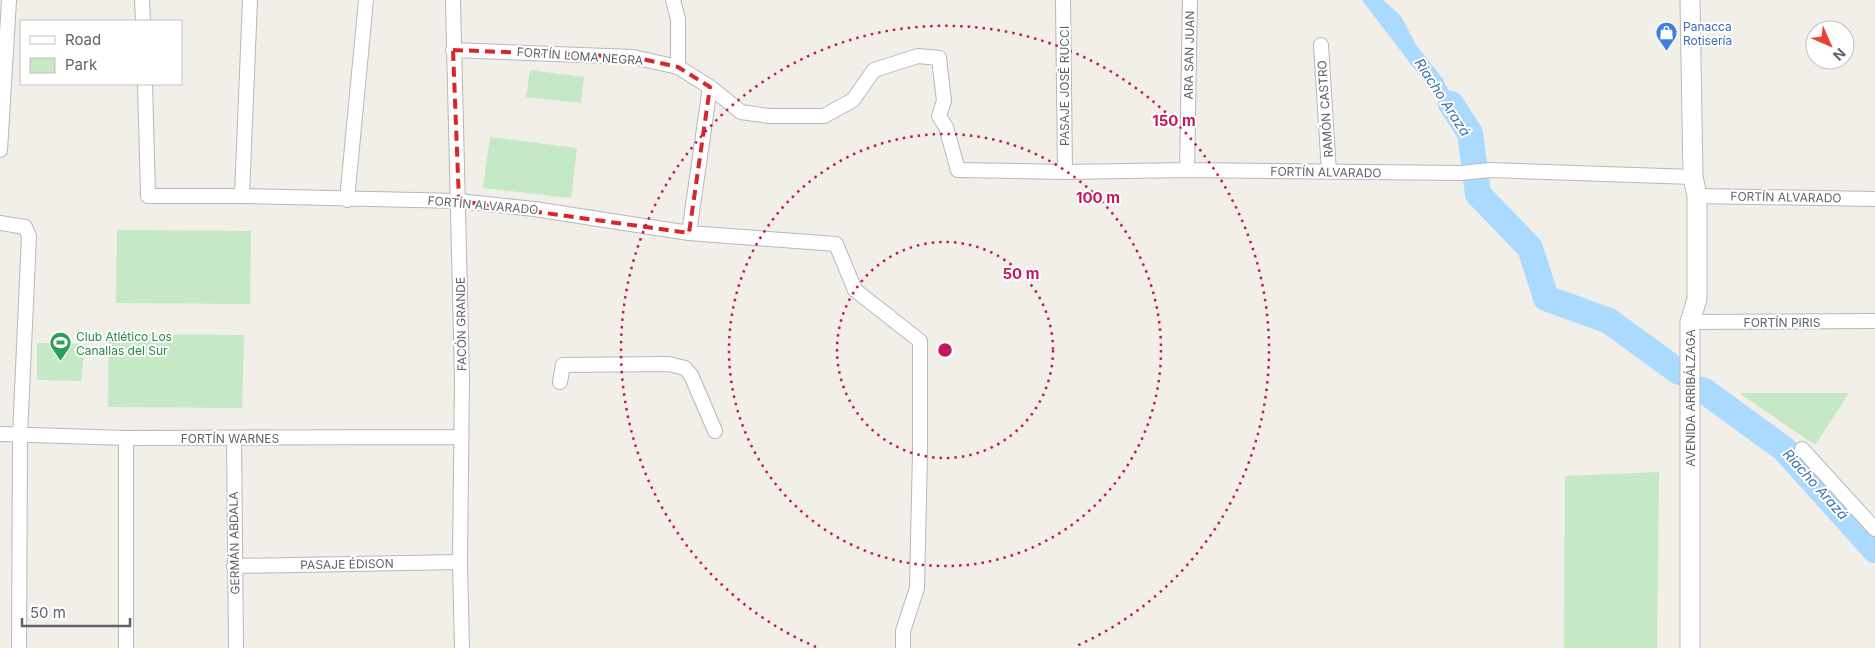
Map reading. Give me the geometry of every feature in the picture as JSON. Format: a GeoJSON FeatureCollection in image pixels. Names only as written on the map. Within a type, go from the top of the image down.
{"type":"FeatureCollection","features":[{"type":"Feature","properties":{"kind":"main road","name":"AVENIDA ARRIBÁLZAGA"},"geometry":{"type":"LineString","coordinates":[[1690,0],[1693,176],[1697,196],[1697,300],[1690,322],[1690,648]]}},
{"type":"Feature","properties":{"kind":"street"},"geometry":{"type":"LineString","coordinates":[[0,150],[8,0]]}},
{"type":"Feature","properties":{"kind":"street"},"geometry":{"type":"LineString","coordinates":[[142,0],[143,20]]}},
{"type":"Feature","properties":{"kind":"street"},"geometry":{"type":"LineString","coordinates":[[242,196],[250,0]]}},
{"type":"Feature","properties":{"kind":"street"},"geometry":{"type":"LineString","coordinates":[[347,200],[366,0]]}},
{"type":"Feature","properties":{"kind":"street","name":"FACÓN GRANDE"},"geometry":{"type":"LineString","coordinates":[[453,0],[462,378],[460,562],[462,648]]}},
{"type":"Feature","properties":{"kind":"street"},"geometry":{"type":"LineString","coordinates":[[673,0],[678,19],[678,67]]}},
{"type":"Feature","properties":{"kind":"street","name":"PASAJE JOSÉ RUCCI"},"geometry":{"type":"LineString","coordinates":[[1063,0],[1064,172]]}},
{"type":"Feature","properties":{"kind":"street","name":"ARA SAN JUAN"},"geometry":{"type":"LineString","coordinates":[[1187,170],[1190,0]]}},
{"type":"Feature","properties":{"kind":"street","name":"RAMÓN CASTRO"},"geometry":{"type":"LineString","coordinates":[[1321,45],[1330,172]]}},
{"type":"Feature","properties":{"kind":"street","name":"FORTÍN LOMA NEGRA"},"geometry":{"type":"LineString","coordinates":[[453,50],[633,57],[678,67],[710,87],[740,112],[769,116],[824,116],[853,100],[874,70],[918,56],[939,58],[944,101],[939,116],[946,127],[958,170]]}},
{"type":"Feature","properties":{"kind":"street","name":"FORTÍN ALVARADO"},"geometry":{"type":"LineString","coordinates":[[145,85],[148,196],[242,196],[347,200],[458,201],[534,209],[690,233],[815,244],[836,244],[855,290],[920,341],[917,588],[903,631],[903,648]]}},
{"type":"Feature","properties":{"kind":"street"},"geometry":{"type":"LineString","coordinates":[[690,233],[710,87]]}},
{"type":"Feature","properties":{"kind":"street","name":"FORTÍN ALVARADO"},"geometry":{"type":"LineString","coordinates":[[958,170],[1461,173],[1490,170],[1693,176]]}},
{"type":"Feature","properties":{"kind":"street","name":"FORTÍN ALVARADO"},"geometry":{"type":"LineString","coordinates":[[1697,196],[1875,199]]}},
{"type":"Feature","properties":{"kind":"street"},"geometry":{"type":"LineString","coordinates":[[0,223],[25,227],[29,236],[20,435],[18,648]]}},
{"type":"Feature","properties":{"kind":"street","name":"FORTÍN PIRIS"},"geometry":{"type":"LineString","coordinates":[[1690,322],[1875,321]]}},
{"type":"Feature","properties":{"kind":"street"},"geometry":{"type":"LineString","coordinates":[[560,382],[564,365],[669,364],[685,368],[691,375],[715,431]]}},
{"type":"Feature","properties":{"kind":"street","name":"FORTÍN WARNES"},"geometry":{"type":"LineString","coordinates":[[0,434],[126,438],[461,437]]}},
{"type":"Feature","properties":{"kind":"street"},"geometry":{"type":"LineString","coordinates":[[126,438],[126,648]]}},
{"type":"Feature","properties":{"kind":"street","name":"GERMÁN ABDALA"},"geometry":{"type":"LineString","coordinates":[[234,438],[236,648]]}},
{"type":"Feature","properties":{"kind":"street"},"geometry":{"type":"LineString","coordinates":[[1802,449],[1875,529]]}},
{"type":"Feature","properties":{"kind":"street","name":"PASAJE ÉDISON"},"geometry":{"type":"LineString","coordinates":[[234,566],[460,562]]}},
{"type":"Feature","properties":{"kind":"highlighted area"},"geometry":{"type":"Polygon","coordinates":[[[453,50],[633,57],[678,67],[710,87],[689,233],[459,201],[453,50]]]}},
{"type":"Feature","properties":{"kind":"green space"},"geometry":{"type":"Polygon","coordinates":[[[530,70],[584,77],[581,103],[526,97],[530,70]]]}},
{"type":"Feature","properties":{"kind":"green space"},"geometry":{"type":"Polygon","coordinates":[[[490,137],[577,148],[571,198],[483,188],[490,137]]]}},
{"type":"Feature","properties":{"kind":"green space"},"geometry":{"type":"Polygon","coordinates":[[[117,230],[251,231],[250,304],[116,303],[117,230]]]}},
{"type":"Feature","properties":{"kind":"green space"},"geometry":{"type":"Polygon","coordinates":[[[109,334],[244,335],[242,408],[108,407],[109,334]]]}},
{"type":"Feature","properties":{"kind":"green space","name":"Club Atlético Los Canallas del Sur"},"geometry":{"type":"Polygon","coordinates":[[[37,343],[85,344],[81,381],[37,380],[37,343]]]}},
{"type":"Feature","properties":{"kind":"green space"},"geometry":{"type":"Polygon","coordinates":[[[1739,393],[1849,393],[1815,445],[1739,393]]]}},
{"type":"Feature","properties":{"kind":"green space"},"geometry":{"type":"Polygon","coordinates":[[[1659,472],[1657,648],[1564,648],[1565,476],[1659,472]]]}},
{"type":"Feature","properties":{"kind":"water"},"geometry":{"type":"Polygon","coordinates":[[[1362,0],[1383,0],[1401,16],[1416,45],[1443,79],[1470,133],[1416,71],[1362,0]]]}},
{"type":"Feature","properties":{"kind":"waterway","name":"Riacho Arazá"},"geometry":{"type":"LineString","coordinates":[[1451,104],[1470,133],[1478,194],[1530,248],[1546,298],[1609,321],[1679,372]]}},
{"type":"Feature","properties":{"kind":"waterway","name":"Riacho Arazá"},"geometry":{"type":"LineString","coordinates":[[1703,390],[1784,449],[1875,550]]}},
{"type":"Feature","properties":{"kind":"place","name":"Panacca Rotisería"},"geometry":{"type":"Point","coordinates":[1667,52]}},
{"type":"Feature","properties":{"kind":"place","name":"Club Atlético Los Canallas del Sur"},"geometry":{"type":"Point","coordinates":[60,362]}}]}
